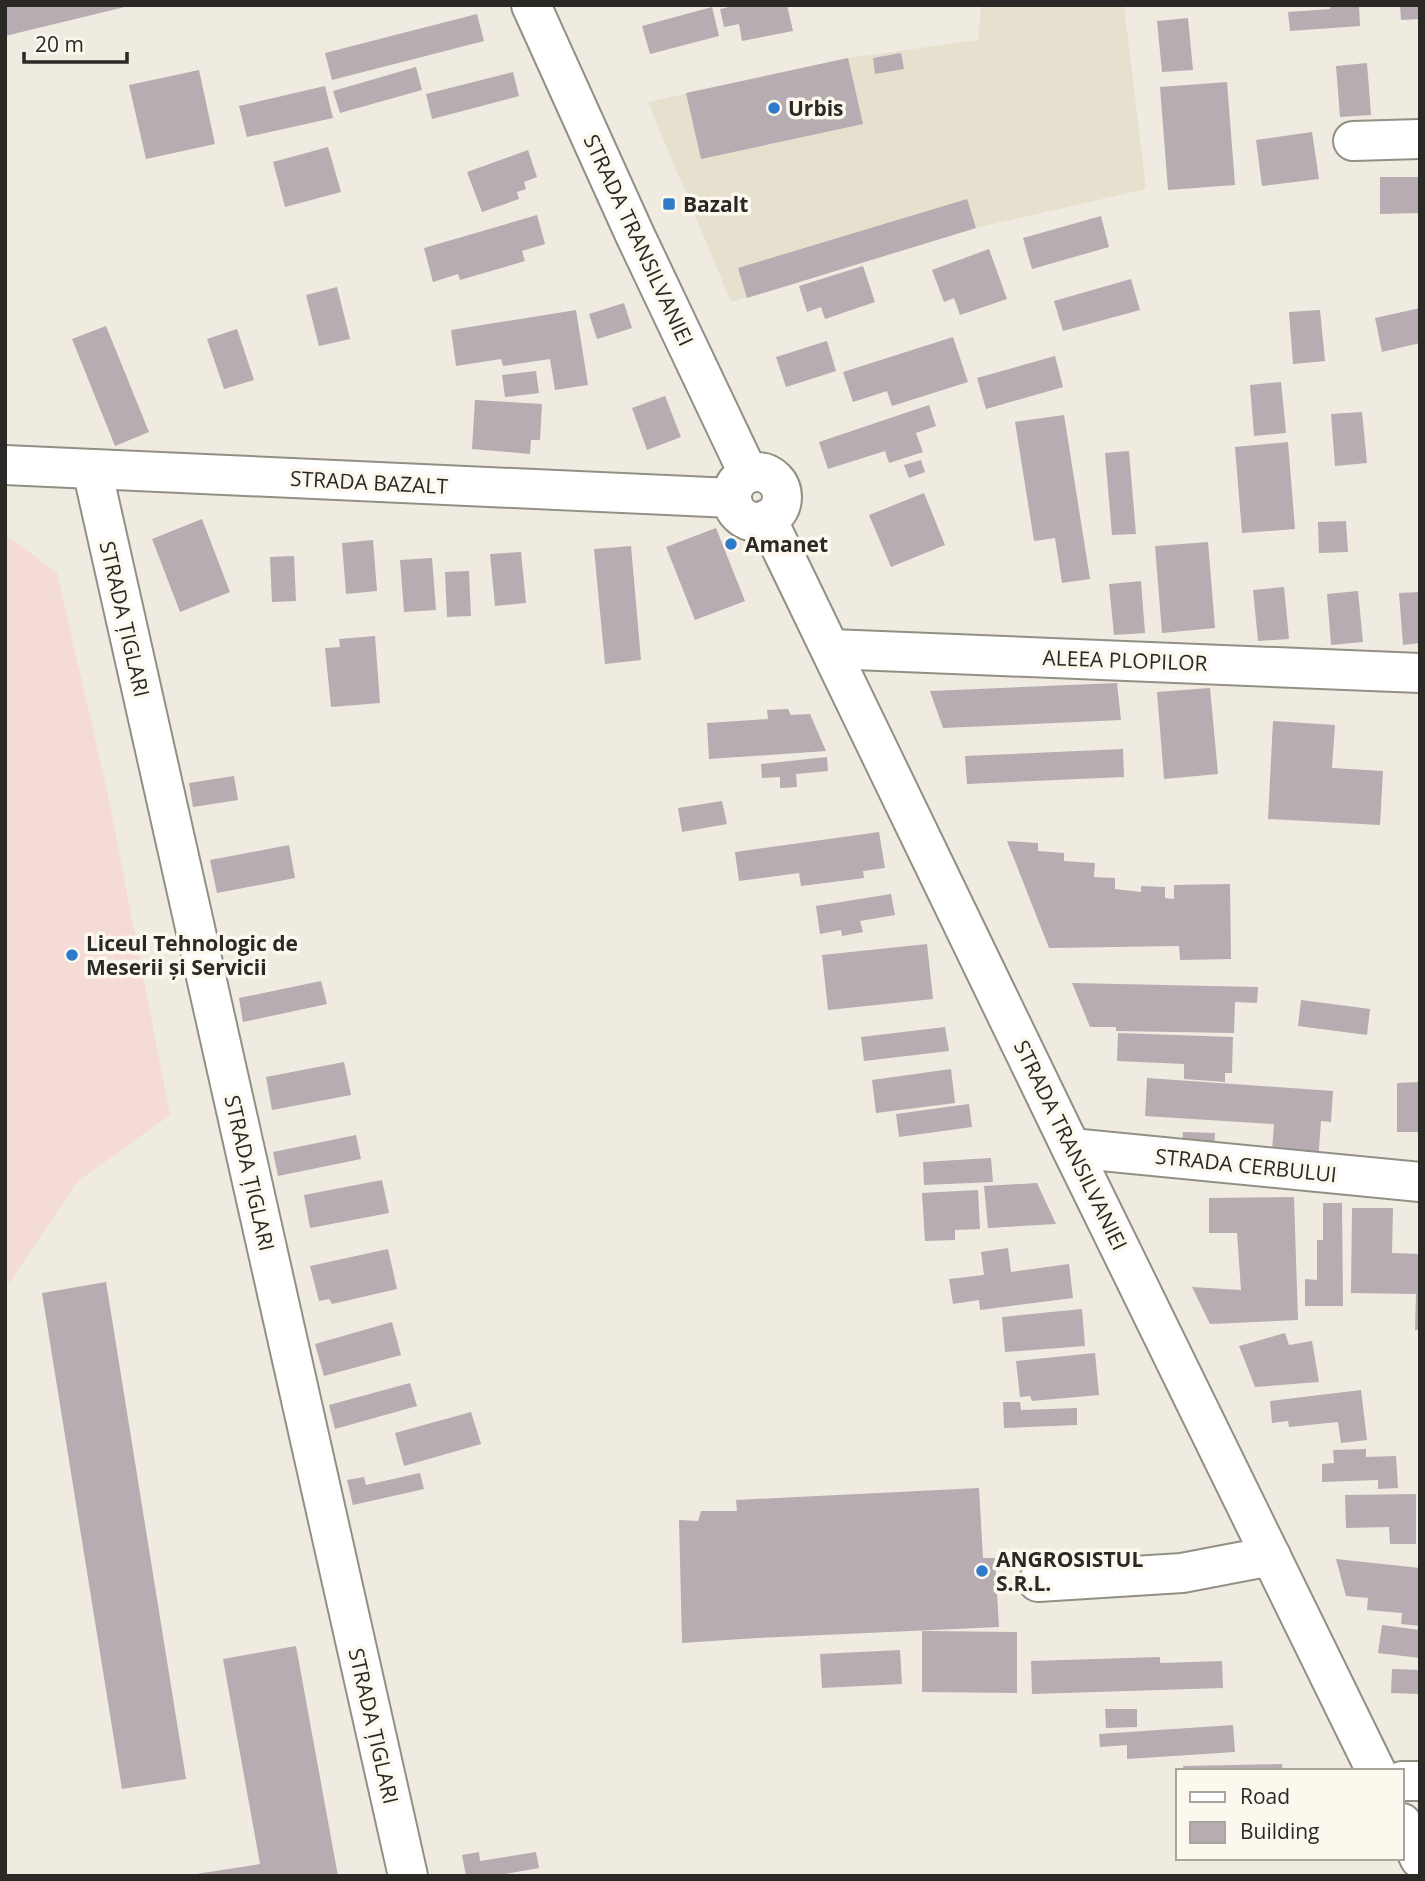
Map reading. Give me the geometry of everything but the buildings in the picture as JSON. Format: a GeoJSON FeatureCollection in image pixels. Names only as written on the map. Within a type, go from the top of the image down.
{"type":"FeatureCollection","features":[{"type":"Feature","properties":{"kind":"main road","name":"STRADA TRANSILVANIEI"},"geometry":{"type":"LineString","coordinates":[[531,5],[635,235],[740,486]]}},
{"type":"Feature","properties":{"kind":"main road"},"geometry":{"type":"LineString","coordinates":[[1353,141],[1420,139]]}},
{"type":"Feature","properties":{"kind":"main road","name":"STRADA BAZALT"},"geometry":{"type":"LineString","coordinates":[[5,465],[740,486],[757,472],[772,477],[781,491],[779,508],[767,519]]}},
{"type":"Feature","properties":{"kind":"main road","name":"STRADA ȚIGLARI"},"geometry":{"type":"LineString","coordinates":[[92,469],[408,1876]]}},
{"type":"Feature","properties":{"kind":"main road","name":"STRADA TRANSILVANIEI"},"geometry":{"type":"LineString","coordinates":[[767,519],[1375,1769]]}},
{"type":"Feature","properties":{"kind":"main road","name":"ALEEA PLOPILOR"},"geometry":{"type":"LineString","coordinates":[[831,649],[1420,673]]}},
{"type":"Feature","properties":{"kind":"main road","name":"STRADA CERBULUI"},"geometry":{"type":"LineString","coordinates":[[1071,1147],[1420,1182]]}},
{"type":"Feature","properties":{"kind":"main road"},"geometry":{"type":"LineString","coordinates":[[1038,1582],[1182,1573],[1271,1556]]}},
{"type":"Feature","properties":{"kind":"main road"},"geometry":{"type":"LineString","coordinates":[[1404,1828],[1420,1859]]}},
{"type":"Feature","properties":{"kind":"shaded area"},"geometry":{"type":"Polygon","coordinates":[[[981,5],[1124,5],[1146,189],[976,228],[731,302],[648,102],[848,58],[978,40],[981,5]]]}},
{"type":"Feature","properties":{"kind":"shaded area","name":"Liceul Tehnologic de Meserii și Servicii"},"geometry":{"type":"Polygon","coordinates":[[[5,534],[57,573],[108,795],[170,1115],[78,1181],[10,1282],[5,1282],[5,534]]]}},
{"type":"Feature","properties":{"kind":"place","name":"Urbis"},"geometry":{"type":"Point","coordinates":[774,108]}},
{"type":"Feature","properties":{"kind":"place","name":"Bazalt"},"geometry":{"type":"Point","coordinates":[669,204]}},
{"type":"Feature","properties":{"kind":"place","name":"Amanet"},"geometry":{"type":"Point","coordinates":[731,544]}},
{"type":"Feature","properties":{"kind":"place","name":"Liceul Tehnologic de Meserii și Servicii"},"geometry":{"type":"Point","coordinates":[72,955]}},
{"type":"Feature","properties":{"kind":"place","name":"ANGROSISTUL S.R.L."},"geometry":{"type":"Point","coordinates":[982,1571]}}]}
